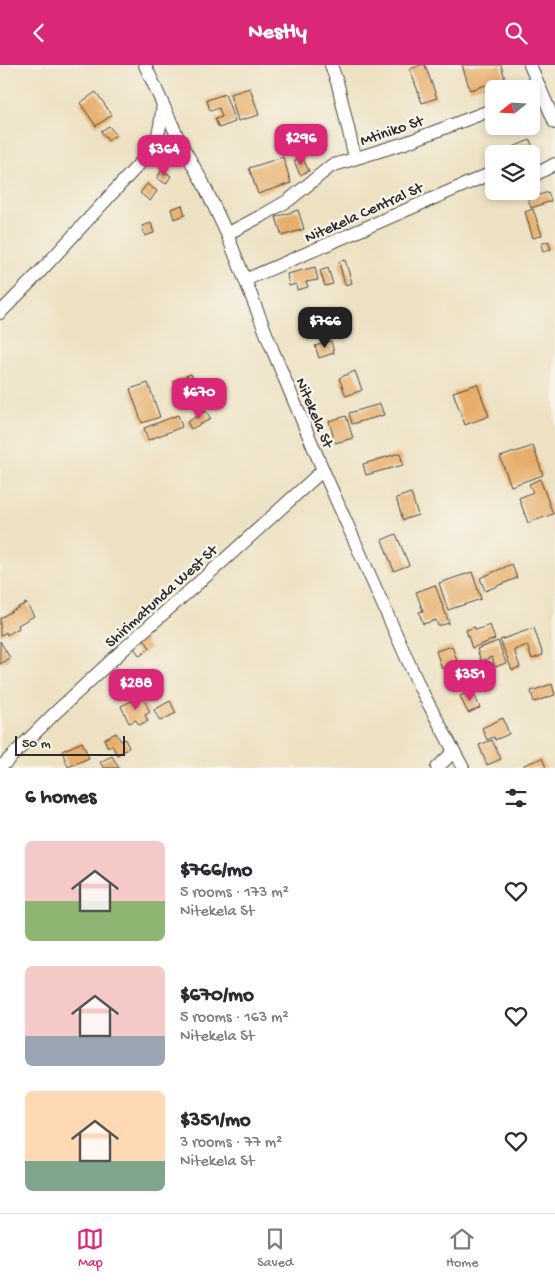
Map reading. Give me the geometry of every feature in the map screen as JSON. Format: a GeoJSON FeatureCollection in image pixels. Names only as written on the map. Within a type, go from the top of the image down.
{"type":"FeatureCollection","features":[{"type":"Feature","properties":{"kind":"street","name":"Nitekela St"},"geometry":{"type":"LineString","coordinates":[[145,65],[180,142],[203,183],[227,234],[322,470],[420,688],[463,768]]}},
{"type":"Feature","properties":{"kind":"street"},"geometry":{"type":"LineString","coordinates":[[331,65],[338,85],[355,158]]}},
{"type":"Feature","properties":{"kind":"street"},"geometry":{"type":"LineString","coordinates":[[530,65],[533,80]]}},
{"type":"Feature","properties":{"kind":"street"},"geometry":{"type":"LineString","coordinates":[[540,99],[555,123]]}},
{"type":"Feature","properties":{"kind":"street"},"geometry":{"type":"LineString","coordinates":[[0,313],[141,162],[157,138],[163,103]]}},
{"type":"Feature","properties":{"kind":"street","name":"Mtiniko St"},"geometry":{"type":"LineString","coordinates":[[227,234],[289,200],[330,167],[405,143],[485,112]]}},
{"type":"Feature","properties":{"kind":"street"},"geometry":{"type":"LineString","coordinates":[[540,172],[555,164]]}},
{"type":"Feature","properties":{"kind":"street","name":"Nitekela Central St"},"geometry":{"type":"LineString","coordinates":[[245,280],[485,175]]}},
{"type":"Feature","properties":{"kind":"street","name":"Shirimatunda West St"},"geometry":{"type":"LineString","coordinates":[[0,768],[138,635],[222,562],[322,470]]}},
{"type":"Feature","properties":{"kind":"street"},"geometry":{"type":"LineString","coordinates":[[437,768],[454,751]]}},
{"type":"Feature","properties":{"kind":"building"},"geometry":{"type":"Polygon","coordinates":[[[425,65],[437,98],[422,103],[410,69],[425,65]]]}},
{"type":"Feature","properties":{"kind":"building"},"geometry":{"type":"Polygon","coordinates":[[[462,65],[501,65],[505,79],[485,80],[485,85],[470,90],[462,65]]]}},
{"type":"Feature","properties":{"kind":"building"},"geometry":{"type":"Polygon","coordinates":[[[250,88],[259,115],[238,121],[230,94],[250,88]]]}},
{"type":"Feature","properties":{"kind":"building"},"geometry":{"type":"Polygon","coordinates":[[[96,92],[112,115],[96,126],[80,103],[96,92]]]}},
{"type":"Feature","properties":{"kind":"building"},"geometry":{"type":"Polygon","coordinates":[[[225,94],[235,122],[219,128],[215,119],[222,117],[219,108],[210,111],[207,100],[225,94]]]}},
{"type":"Feature","properties":{"kind":"building"},"geometry":{"type":"Polygon","coordinates":[[[109,126],[116,135],[108,141],[101,131],[109,126]]]}},
{"type":"Feature","properties":{"kind":"building"},"geometry":{"type":"Polygon","coordinates":[[[530,140],[532,145],[518,145],[530,140]]]}},
{"type":"Feature","properties":{"kind":"building"},"geometry":{"type":"Polygon","coordinates":[[[283,157],[291,183],[258,194],[249,168],[283,157]]]}},
{"type":"Feature","properties":{"kind":"building"},"geometry":{"type":"Polygon","coordinates":[[[302,157],[309,171],[300,175],[294,161],[302,157]]]}},
{"type":"Feature","properties":{"kind":"building"},"geometry":{"type":"Polygon","coordinates":[[[162,170],[171,176],[166,184],[157,178],[162,170]]]}},
{"type":"Feature","properties":{"kind":"building"},"geometry":{"type":"Polygon","coordinates":[[[147,184],[157,191],[150,201],[140,193],[147,184]]]}},
{"type":"Feature","properties":{"kind":"building"},"geometry":{"type":"Polygon","coordinates":[[[548,192],[551,201],[531,208],[528,200],[540,200],[540,195],[548,192]]]}},
{"type":"Feature","properties":{"kind":"building"},"geometry":{"type":"Polygon","coordinates":[[[182,205],[185,215],[174,219],[171,209],[182,205]]]}},
{"type":"Feature","properties":{"kind":"building"},"geometry":{"type":"Polygon","coordinates":[[[533,209],[542,235],[533,238],[525,212],[533,209]]]}},
{"type":"Feature","properties":{"kind":"building"},"geometry":{"type":"Polygon","coordinates":[[[298,210],[304,229],[282,236],[276,217],[298,210]]]}},
{"type":"Feature","properties":{"kind":"building"},"geometry":{"type":"Polygon","coordinates":[[[151,223],[154,233],[145,236],[142,226],[151,223]]]}},
{"type":"Feature","properties":{"kind":"building"},"geometry":{"type":"Polygon","coordinates":[[[548,241],[551,249],[543,252],[541,244],[548,241]]]}},
{"type":"Feature","properties":{"kind":"building"},"geometry":{"type":"Polygon","coordinates":[[[345,260],[352,283],[345,285],[339,262],[345,260]]]}},
{"type":"Feature","properties":{"kind":"building"},"geometry":{"type":"Polygon","coordinates":[[[315,267],[318,280],[306,282],[308,287],[297,290],[296,284],[289,286],[287,274],[315,267]]]}},
{"type":"Feature","properties":{"kind":"building"},"geometry":{"type":"Polygon","coordinates":[[[328,268],[333,284],[325,286],[320,271],[328,268]]]}},
{"type":"Feature","properties":{"kind":"building"},"geometry":{"type":"Polygon","coordinates":[[[330,309],[336,330],[328,333],[321,312],[330,309]]]}},
{"type":"Feature","properties":{"kind":"building"},"geometry":{"type":"Polygon","coordinates":[[[331,341],[334,353],[319,358],[315,346],[331,341]]]}},
{"type":"Feature","properties":{"kind":"building"},"geometry":{"type":"Polygon","coordinates":[[[355,371],[362,390],[346,396],[339,378],[355,371]]]}},
{"type":"Feature","properties":{"kind":"building"},"geometry":{"type":"Polygon","coordinates":[[[191,374],[199,395],[181,402],[173,381],[191,374]]]}},
{"type":"Feature","properties":{"kind":"building"},"geometry":{"type":"Polygon","coordinates":[[[148,383],[160,417],[142,423],[130,389],[148,383]]]}},
{"type":"Feature","properties":{"kind":"building"},"geometry":{"type":"Polygon","coordinates":[[[477,384],[489,416],[465,425],[453,392],[477,384]]]}},
{"type":"Feature","properties":{"kind":"building"},"geometry":{"type":"Polygon","coordinates":[[[380,404],[384,415],[352,424],[349,413],[380,404]]]}},
{"type":"Feature","properties":{"kind":"building"},"geometry":{"type":"Polygon","coordinates":[[[206,411],[211,419],[191,429],[187,422],[206,411]]]}},
{"type":"Feature","properties":{"kind":"building"},"geometry":{"type":"Polygon","coordinates":[[[178,415],[182,427],[148,440],[144,428],[178,415]]]}},
{"type":"Feature","properties":{"kind":"building"},"geometry":{"type":"Polygon","coordinates":[[[346,416],[353,438],[335,443],[329,421],[346,416]]]}},
{"type":"Feature","properties":{"kind":"building"},"geometry":{"type":"Polygon","coordinates":[[[533,446],[543,475],[511,486],[500,457],[533,446]]]}},
{"type":"Feature","properties":{"kind":"building"},"geometry":{"type":"Polygon","coordinates":[[[400,453],[403,465],[366,475],[363,464],[400,453]]]}},
{"type":"Feature","properties":{"kind":"building"},"geometry":{"type":"Polygon","coordinates":[[[540,479],[553,514],[528,523],[519,498],[533,492],[529,484],[540,479]]]}},
{"type":"Feature","properties":{"kind":"building"},"geometry":{"type":"Polygon","coordinates":[[[411,493],[418,515],[403,520],[396,498],[411,493]]]}},
{"type":"Feature","properties":{"kind":"building"},"geometry":{"type":"Polygon","coordinates":[[[396,534],[409,565],[394,571],[382,540],[396,534]]]}},
{"type":"Feature","properties":{"kind":"building"},"geometry":{"type":"Polygon","coordinates":[[[512,564],[517,578],[485,591],[480,578],[512,564]]]}},
{"type":"Feature","properties":{"kind":"building"},"geometry":{"type":"Polygon","coordinates":[[[472,572],[481,599],[448,610],[439,583],[472,572]]]}},
{"type":"Feature","properties":{"kind":"building"},"geometry":{"type":"Polygon","coordinates":[[[435,585],[449,623],[438,626],[436,620],[423,624],[419,612],[423,611],[416,592],[435,585]]]}},
{"type":"Feature","properties":{"kind":"building"},"geometry":{"type":"Polygon","coordinates":[[[26,603],[34,616],[18,625],[19,628],[7,635],[6,632],[0,636],[0,618],[26,603]]]}},
{"type":"Feature","properties":{"kind":"building"},"geometry":{"type":"Polygon","coordinates":[[[490,625],[495,639],[472,648],[466,630],[475,627],[476,630],[490,625]]]}},
{"type":"Feature","properties":{"kind":"building"},"geometry":{"type":"Polygon","coordinates":[[[534,628],[543,655],[532,659],[527,645],[514,650],[520,667],[512,670],[500,640],[534,628]]]}},
{"type":"Feature","properties":{"kind":"building"},"geometry":{"type":"Polygon","coordinates":[[[142,636],[150,648],[140,656],[131,644],[142,636]]]}},
{"type":"Feature","properties":{"kind":"building"},"geometry":{"type":"Polygon","coordinates":[[[0,641],[10,658],[0,664],[0,641]]]}},
{"type":"Feature","properties":{"kind":"building"},"geometry":{"type":"Polygon","coordinates":[[[498,641],[506,663],[495,667],[492,657],[481,661],[477,649],[498,641]]]}},
{"type":"Feature","properties":{"kind":"building"},"geometry":{"type":"Polygon","coordinates":[[[452,646],[458,664],[442,669],[436,651],[452,646]]]}},
{"type":"Feature","properties":{"kind":"building"},"geometry":{"type":"Polygon","coordinates":[[[552,684],[555,695],[534,702],[531,691],[552,684]]]}},
{"type":"Feature","properties":{"kind":"building"},"geometry":{"type":"Polygon","coordinates":[[[473,691],[480,708],[468,713],[460,696],[473,691]]]}},
{"type":"Feature","properties":{"kind":"building"},"geometry":{"type":"Polygon","coordinates":[[[142,696],[150,712],[145,715],[148,721],[139,725],[136,720],[129,723],[121,706],[142,696]]]}},
{"type":"Feature","properties":{"kind":"building"},"geometry":{"type":"Polygon","coordinates":[[[170,701],[176,713],[160,721],[154,710],[170,701]]]}},
{"type":"Feature","properties":{"kind":"building"},"geometry":{"type":"Polygon","coordinates":[[[503,718],[509,734],[495,740],[494,737],[487,740],[482,728],[503,718]]]}},
{"type":"Feature","properties":{"kind":"building"},"geometry":{"type":"Polygon","coordinates":[[[116,733],[121,741],[125,739],[129,748],[117,755],[112,745],[108,748],[104,739],[116,733]]]}},
{"type":"Feature","properties":{"kind":"building"},"geometry":{"type":"Polygon","coordinates":[[[492,740],[501,759],[487,765],[479,745],[492,740]]]}},
{"type":"Feature","properties":{"kind":"building"},"geometry":{"type":"Polygon","coordinates":[[[82,742],[89,758],[68,767],[62,751],[82,742]]]}},
{"type":"Feature","properties":{"kind":"building"},"geometry":{"type":"Polygon","coordinates":[[[112,756],[119,768],[104,768],[100,762],[112,756]]]}},
{"type":"Feature","properties":{"kind":"building"},"geometry":{"type":"Polygon","coordinates":[[[542,758],[546,768],[525,768],[524,765],[542,758]]]}}]}
